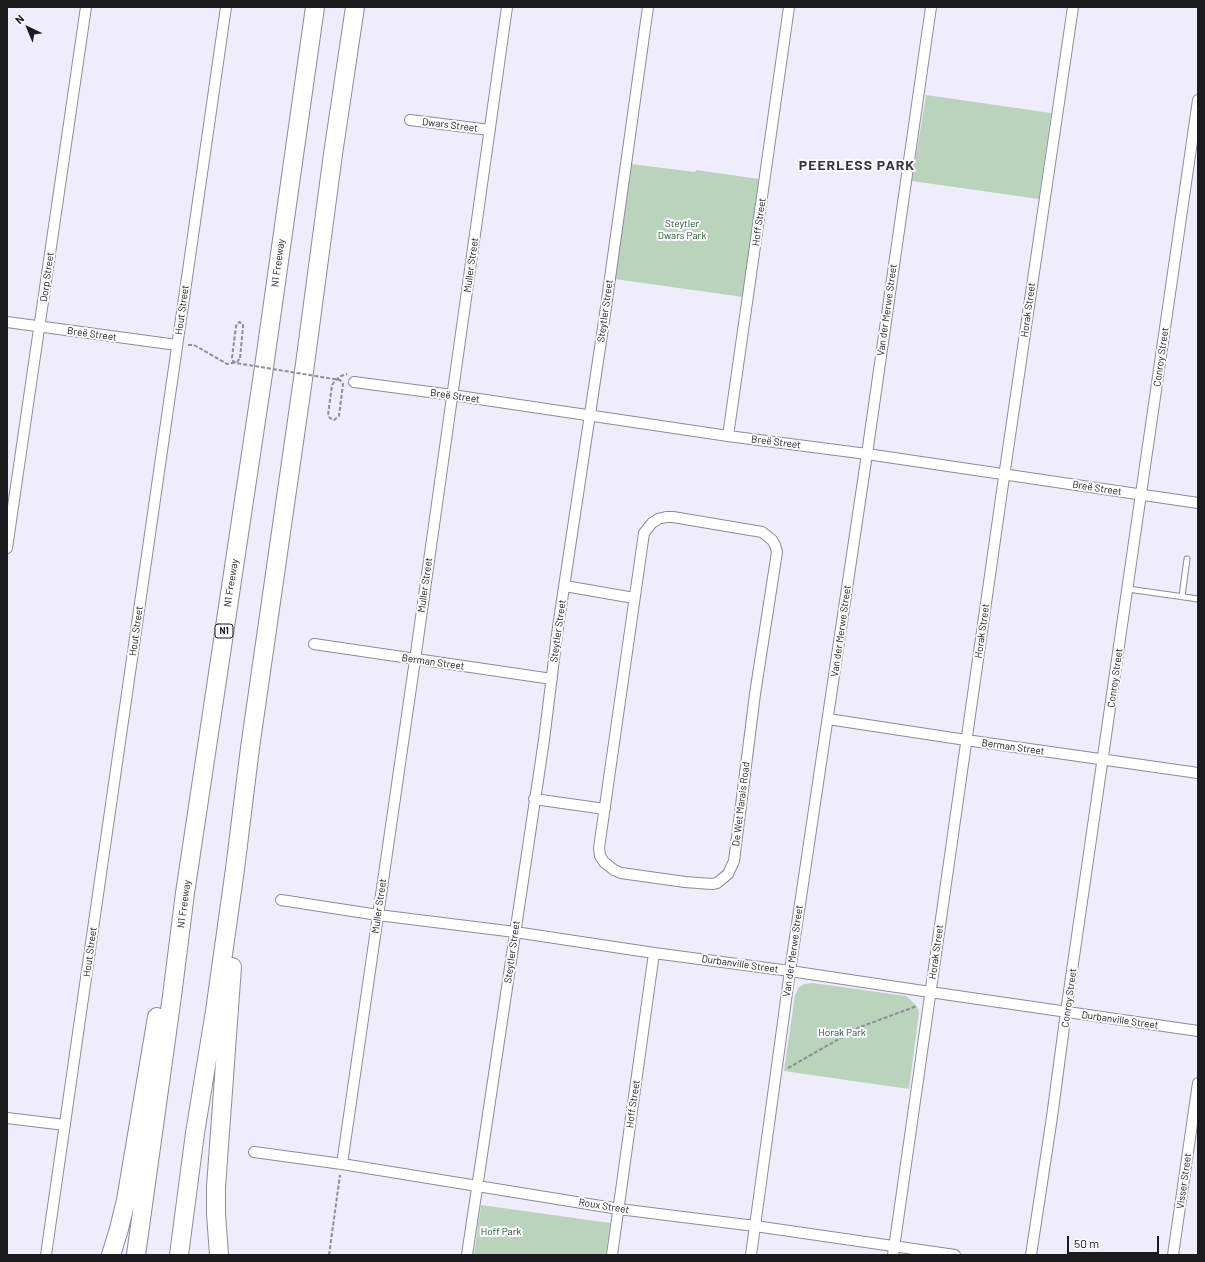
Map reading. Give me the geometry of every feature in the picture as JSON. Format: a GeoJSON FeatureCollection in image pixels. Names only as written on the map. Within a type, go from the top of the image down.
{"type":"FeatureCollection","features":[{"type":"Feature","properties":{"kind":"highway","name":"N1 Freeway"},"geometry":{"type":"LineString","coordinates":[[136,1255],[172,996],[184,894],[263,374],[315,7]]}},
{"type":"Feature","properties":{"kind":"highway"},"geometry":{"type":"LineString","coordinates":[[179,1255],[215,1011],[250,748],[355,7]]}},
{"type":"Feature","properties":{"kind":"highway"},"geometry":{"type":"LineString","coordinates":[[219,1255],[216,1187],[236,916],[235,869]]}},
{"type":"Feature","properties":{"kind":"highway"},"geometry":{"type":"LineString","coordinates":[[111,1255],[126,1200],[174,922],[184,894]]}},
{"type":"Feature","properties":{"kind":"street","name":"Dorp Street"},"geometry":{"type":"LineString","coordinates":[[7,548],[86,7]]}},
{"type":"Feature","properties":{"kind":"street","name":"Hout Street"},"geometry":{"type":"LineString","coordinates":[[46,1255],[226,7]]}},
{"type":"Feature","properties":{"kind":"street","name":"Muller Street"},"geometry":{"type":"LineString","coordinates":[[342,1164],[507,7]]}},
{"type":"Feature","properties":{"kind":"street","name":"Steytler Street"},"geometry":{"type":"LineString","coordinates":[[467,1255],[552,679],[648,7]]}},
{"type":"Feature","properties":{"kind":"street","name":"Hoff Street"},"geometry":{"type":"LineString","coordinates":[[728,436],[789,7]]}},
{"type":"Feature","properties":{"kind":"street","name":"Van der Merwe Street"},"geometry":{"type":"LineString","coordinates":[[751,1255],[790,971],[867,454],[931,7]]}},
{"type":"Feature","properties":{"kind":"street","name":"Horak Street"},"geometry":{"type":"LineString","coordinates":[[894,1251],[1004,475],[1073,7]]}},
{"type":"Feature","properties":{"kind":"street","name":"Conroy Street"},"geometry":{"type":"LineString","coordinates":[[1032,1255],[1198,100]]}},
{"type":"Feature","properties":{"kind":"street","name":"Dwars Street"},"geometry":{"type":"LineString","coordinates":[[410,120],[490,130]]}},
{"type":"Feature","properties":{"kind":"street","name":"Breë Street"},"geometry":{"type":"LineString","coordinates":[[7,322],[177,345]]}},
{"type":"Feature","properties":{"kind":"street","name":"Breë Street"},"geometry":{"type":"LineString","coordinates":[[354,382],[728,436],[867,454],[1198,504]]}},
{"type":"Feature","properties":{"kind":"street","name":"De Wet Marais Road"},"geometry":{"type":"LineString","coordinates":[[673,517],[762,532],[768,535],[775,545],[775,566],[754,702],[734,861],[728,874],[717,883],[700,884],[621,873],[614,870],[604,862],[599,852],[634,598],[644,533],[658,519],[673,517]]}},
{"type":"Feature","properties":{"kind":"street"},"geometry":{"type":"LineString","coordinates":[[565,586],[634,598]]}},
{"type":"Feature","properties":{"kind":"street","name":"Berman Street"},"geometry":{"type":"LineString","coordinates":[[314,644],[552,679]]}},
{"type":"Feature","properties":{"kind":"street","name":"Berman Street"},"geometry":{"type":"LineString","coordinates":[[828,719],[1198,773]]}},
{"type":"Feature","properties":{"kind":"street"},"geometry":{"type":"LineString","coordinates":[[534,799],[605,809]]}},
{"type":"Feature","properties":{"kind":"street","name":"Durbanville Street"},"geometry":{"type":"LineString","coordinates":[[281,900],[378,915],[514,932],[654,953],[790,971],[929,997],[1066,1012],[1198,1031]]}},
{"type":"Feature","properties":{"kind":"street","name":"Hoff Street"},"geometry":{"type":"LineString","coordinates":[[612,1255],[654,953]]}},
{"type":"Feature","properties":{"kind":"street","name":"Visser Street"},"geometry":{"type":"LineString","coordinates":[[1173,1255],[1198,1083]]}},
{"type":"Feature","properties":{"kind":"street"},"geometry":{"type":"LineString","coordinates":[[7,1118],[65,1126]]}},
{"type":"Feature","properties":{"kind":"street","name":"Roux Street"},"geometry":{"type":"LineString","coordinates":[[254,1152],[478,1185],[619,1209],[755,1226],[894,1251],[955,1255]]}},
{"type":"Feature","properties":{"kind":"lane"},"geometry":{"type":"LineString","coordinates":[[1182,596],[1187,559]]}},
{"type":"Feature","properties":{"kind":"lane"},"geometry":{"type":"LineString","coordinates":[[1128,589],[1198,599]]}},
{"type":"Feature","properties":{"kind":"path"},"geometry":{"type":"LineString","coordinates":[[177,345],[194,345],[227,364],[237,362],[240,358],[243,327],[243,324],[239,322],[236,326],[232,358],[233,361],[236,363],[340,380],[343,384],[339,416],[334,420],[328,415],[332,385]]}},
{"type":"Feature","properties":{"kind":"path"},"geometry":{"type":"LineString","coordinates":[[776,1075],[860,1028],[929,997]]}},
{"type":"Feature","properties":{"kind":"path"},"geometry":{"type":"LineString","coordinates":[[329,1255],[342,1164]]}},
{"type":"Feature","properties":{"kind":"green space"},"geometry":{"type":"Polygon","coordinates":[[[926,95],[1051,113],[1039,199],[912,181],[926,95]]]}},
{"type":"Feature","properties":{"kind":"green space","name":"Steytler Dwars Park"},"geometry":{"type":"Polygon","coordinates":[[[631,164],[695,172],[696,170],[759,179],[743,297],[615,279],[631,164]]]}},
{"type":"Feature","properties":{"kind":"green space","name":"Horak Park"},"geometry":{"type":"Polygon","coordinates":[[[813,983],[906,996],[915,1004],[919,1013],[909,1089],[784,1071],[795,995],[799,987],[804,984],[813,983]]]}},
{"type":"Feature","properties":{"kind":"green space","name":"Hoff Park"},"geometry":{"type":"Polygon","coordinates":[[[481,1205],[610,1223],[606,1255],[474,1255],[481,1205]]]}},
{"type":"Feature","properties":{"kind":"district","name":"PEERLESS PARK"},"geometry":{"type":"Point","coordinates":[857,165]}}]}
